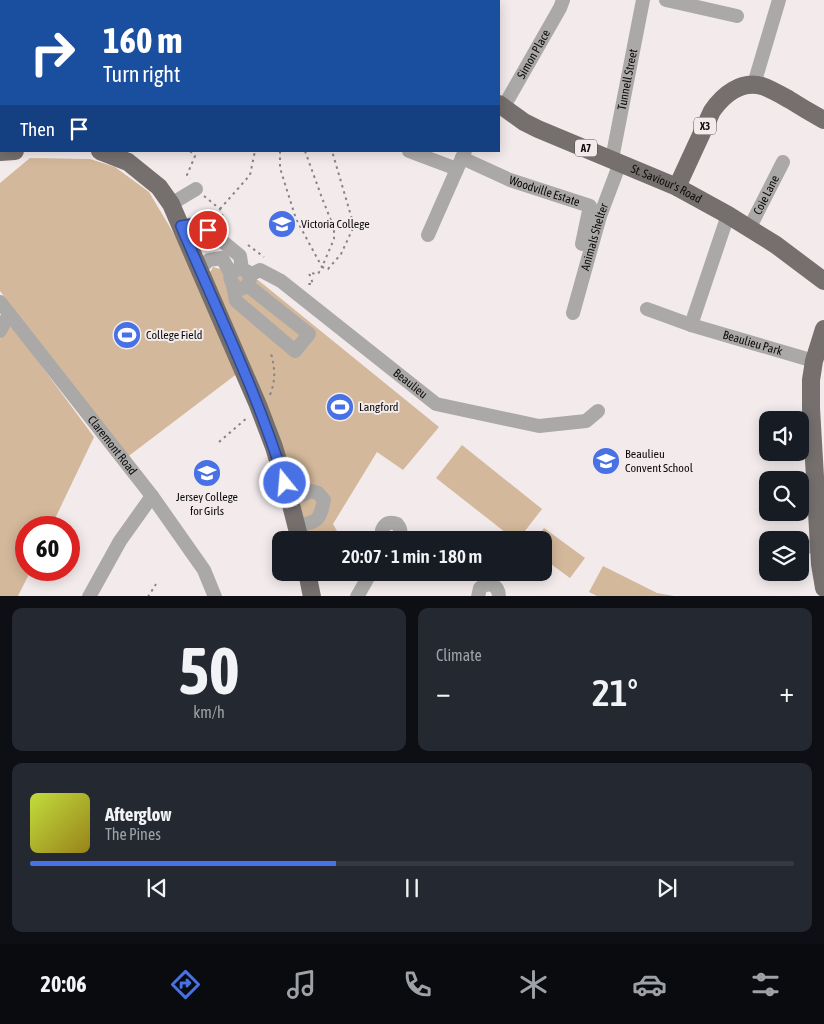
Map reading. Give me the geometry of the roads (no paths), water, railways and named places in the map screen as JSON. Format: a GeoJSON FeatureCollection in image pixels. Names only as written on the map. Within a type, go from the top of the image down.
{"type":"FeatureCollection","features":[{"type":"Feature","properties":{"kind":"main road"},"geometry":{"type":"LineString","coordinates":[[754,84],[766,88],[824,120]]}},
{"type":"Feature","properties":{"kind":"main road","name":"X3"},"geometry":{"type":"LineString","coordinates":[[676,187],[719,100],[733,90],[754,84]]}},
{"type":"Feature","properties":{"kind":"main road","name":"St. Saviour's Road"},"geometry":{"type":"LineString","coordinates":[[501,106],[538,129],[676,187],[728,215],[776,245],[824,281]]}},
{"type":"Feature","properties":{"kind":"main road"},"geometry":{"type":"LineString","coordinates":[[103,152],[128,162],[159,187],[171,204],[258,405],[274,447],[298,531]]}},
{"type":"Feature","properties":{"kind":"main road"},"geometry":{"type":"LineString","coordinates":[[824,328],[814,361],[811,380],[820,564],[824,588]]}},
{"type":"Feature","properties":{"kind":"main road"},"geometry":{"type":"LineString","coordinates":[[309,581],[312,596]]}},
{"type":"Feature","properties":{"kind":"street","name":"Simon Place"},"geometry":{"type":"LineString","coordinates":[[501,106],[563,0]]}},
{"type":"Feature","properties":{"kind":"street","name":"Tunnell Street"},"geometry":{"type":"LineString","coordinates":[[616,161],[643,0]]}},
{"type":"Feature","properties":{"kind":"street"},"geometry":{"type":"LineString","coordinates":[[666,0],[737,16]]}},
{"type":"Feature","properties":{"kind":"street"},"geometry":{"type":"LineString","coordinates":[[754,84],[779,0]]}},
{"type":"Feature","properties":{"kind":"street"},"geometry":{"type":"LineString","coordinates":[[415,152],[462,160],[428,235]]}},
{"type":"Feature","properties":{"kind":"street","name":"Woodville Estate"},"geometry":{"type":"LineString","coordinates":[[462,160],[510,180],[590,206],[582,244]]}},
{"type":"Feature","properties":{"kind":"street","name":"Animals Shelter"},"geometry":{"type":"LineString","coordinates":[[573,313],[616,161]]}},
{"type":"Feature","properties":{"kind":"street","name":"Coie Lane"},"geometry":{"type":"LineString","coordinates":[[749,229],[782,162]]}},
{"type":"Feature","properties":{"kind":"street"},"geometry":{"type":"LineString","coordinates":[[171,204],[196,189]]}},
{"type":"Feature","properties":{"kind":"street"},"geometry":{"type":"LineString","coordinates":[[690,325],[728,215]]}},
{"type":"Feature","properties":{"kind":"street"},"geometry":{"type":"LineString","coordinates":[[181,226],[200,223],[240,256],[241,278],[236,301],[295,351],[309,334],[241,278],[222,258],[209,260],[200,269]]}},
{"type":"Feature","properties":{"kind":"street","name":"Beaulieu"},"geometry":{"type":"LineString","coordinates":[[241,278],[260,270],[281,281],[436,404],[539,426],[586,421],[598,411]]}},
{"type":"Feature","properties":{"kind":"street","name":"Claremont Road"},"geometry":{"type":"LineString","coordinates":[[0,302],[152,496],[204,570],[215,596]]}},
{"type":"Feature","properties":{"kind":"street","name":"Beaulieu Park"},"geometry":{"type":"LineString","coordinates":[[647,309],[690,325],[814,361]]}},
{"type":"Feature","properties":{"kind":"street"},"geometry":{"type":"LineString","coordinates":[[0,331],[9,314]]}},
{"type":"Feature","properties":{"kind":"street"},"geometry":{"type":"LineString","coordinates":[[290,501],[311,491],[318,493],[324,500],[318,518],[301,531]]}},
{"type":"Feature","properties":{"kind":"street"},"geometry":{"type":"LineString","coordinates":[[89,596],[120,541],[152,496]]}},
{"type":"Feature","properties":{"kind":"street"},"geometry":{"type":"LineString","coordinates":[[382,531],[385,525],[391,523],[397,524],[400,531]]}},
{"type":"Feature","properties":{"kind":"street"},"geometry":{"type":"LineString","coordinates":[[809,546],[820,546]]}},
{"type":"Feature","properties":{"kind":"street"},"geometry":{"type":"LineString","coordinates":[[357,596],[366,581]]}},
{"type":"Feature","properties":{"kind":"street"},"geometry":{"type":"LineString","coordinates":[[478,596],[480,588],[486,584],[491,584],[497,588],[499,596]]}},
{"type":"Feature","properties":{"kind":"place","name":"Victoria College"},"geometry":{"type":"Point","coordinates":[282,224]}},
{"type":"Feature","properties":{"kind":"place","name":"College Field"},"geometry":{"type":"Point","coordinates":[127,335]}},
{"type":"Feature","properties":{"kind":"place","name":"Langford"},"geometry":{"type":"Point","coordinates":[340,407]}},
{"type":"Feature","properties":{"kind":"place","name":"Beaulieu Convent School"},"geometry":{"type":"Point","coordinates":[606,461]}},
{"type":"Feature","properties":{"kind":"place","name":"Jersey College for Girls"},"geometry":{"type":"Point","coordinates":[207,473]}}]}
